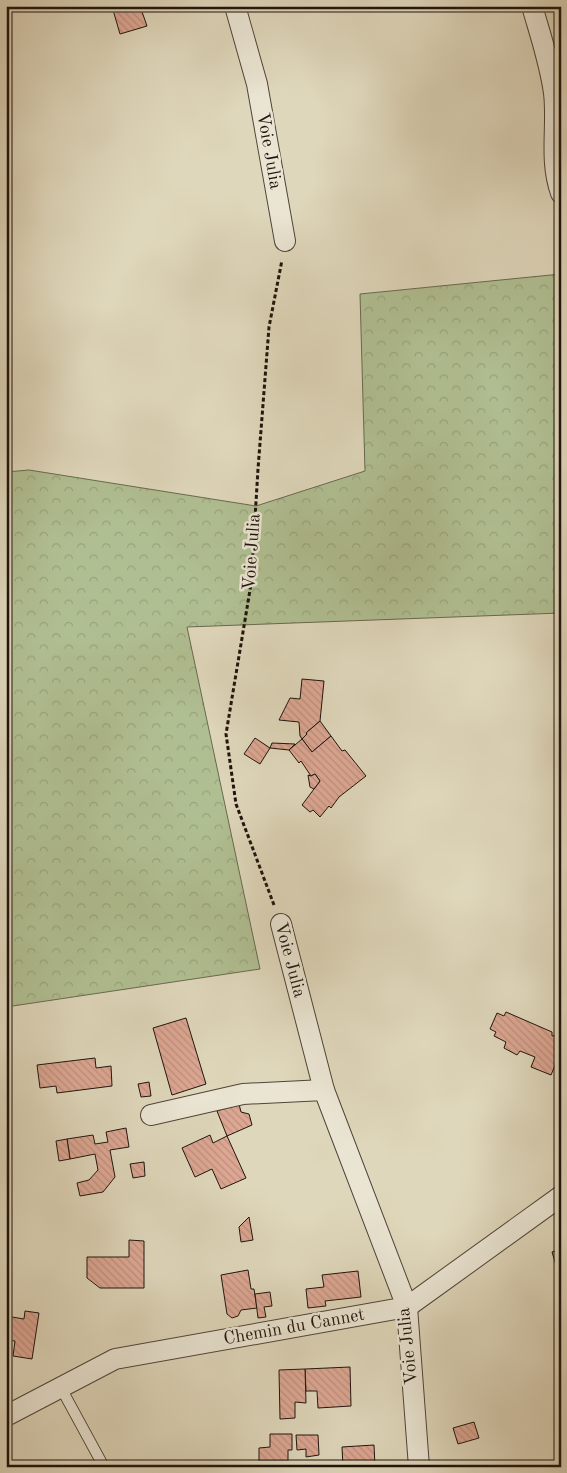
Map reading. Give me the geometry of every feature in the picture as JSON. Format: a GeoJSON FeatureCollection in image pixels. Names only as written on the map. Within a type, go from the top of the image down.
{"type":"FeatureCollection","features":[{"type":"Feature","properties":{"kind":"street","name":"Voie Julia"},"geometry":{"type":"LineString","coordinates":[[235,6],[257,84],[286,241]]}},
{"type":"Feature","properties":{"kind":"street"},"geometry":{"type":"LineString","coordinates":[[532,6],[554,93],[554,159],[561,193]]}},
{"type":"Feature","properties":{"kind":"street","name":"Voie Julia"},"geometry":{"type":"LineString","coordinates":[[281,924],[324,1090],[407,1307],[419,1467]]}},
{"type":"Feature","properties":{"kind":"street"},"geometry":{"type":"LineString","coordinates":[[151,1115],[243,1094],[324,1090]]}},
{"type":"Feature","properties":{"kind":"street","name":"Chemin du Cannet"},"geometry":{"type":"LineString","coordinates":[[6,1416],[115,1359],[407,1307],[561,1196]]}},
{"type":"Feature","properties":{"kind":"lane"},"geometry":{"type":"LineString","coordinates":[[61,1388],[104,1467]]}},
{"type":"Feature","properties":{"kind":"path","name":"Voie Julia"},"geometry":{"type":"LineString","coordinates":[[281,924],[236,804],[226,734],[251,584],[269,327],[286,241]]}},
{"type":"Feature","properties":{"kind":"green space"},"geometry":{"type":"Polygon","coordinates":[[[561,274],[561,613],[187,627],[260,969],[6,1007],[6,472],[29,470],[256,506],[365,471],[360,294],[561,274]]]}},
{"type":"Feature","properties":{"kind":"building"},"geometry":{"type":"Polygon","coordinates":[[[125,6],[140,6],[147,26],[120,34],[113,10],[125,6]]]}},
{"type":"Feature","properties":{"kind":"building"},"geometry":{"type":"Polygon","coordinates":[[[302,679],[324,681],[320,721],[302,739],[299,722],[279,720],[290,698],[300,699],[302,679]]]}},
{"type":"Feature","properties":{"kind":"building"},"geometry":{"type":"Polygon","coordinates":[[[320,721],[331,736],[312,752],[302,739],[320,721]]]}},
{"type":"Feature","properties":{"kind":"building"},"geometry":{"type":"Polygon","coordinates":[[[331,736],[342,751],[345,750],[366,776],[339,797],[331,808],[329,806],[320,817],[313,810],[310,812],[302,805],[320,781],[315,774],[311,776],[301,761],[299,763],[289,750],[302,739],[312,752],[331,736]]]}},
{"type":"Feature","properties":{"kind":"building"},"geometry":{"type":"Polygon","coordinates":[[[255,738],[270,748],[260,764],[244,754],[255,738]]]}},
{"type":"Feature","properties":{"kind":"building"},"geometry":{"type":"Polygon","coordinates":[[[272,743],[295,744],[289,750],[270,748],[272,743]]]}},
{"type":"Feature","properties":{"kind":"building"},"geometry":{"type":"Polygon","coordinates":[[[315,774],[320,781],[314,789],[310,787],[308,775],[315,774]]]}},
{"type":"Feature","properties":{"kind":"building"},"geometry":{"type":"Polygon","coordinates":[[[506,1012],[552,1032],[552,1036],[560,1035],[559,1028],[561,1027],[561,1058],[557,1061],[551,1075],[531,1067],[535,1057],[520,1051],[517,1055],[504,1048],[506,1042],[494,1036],[496,1032],[490,1029],[497,1013],[504,1016],[506,1012]]]}},
{"type":"Feature","properties":{"kind":"building"},"geometry":{"type":"Polygon","coordinates":[[[186,1018],[206,1084],[172,1095],[153,1028],[186,1018]]]}},
{"type":"Feature","properties":{"kind":"building"},"geometry":{"type":"Polygon","coordinates":[[[95,1058],[96,1068],[111,1066],[112,1086],[57,1093],[56,1086],[40,1088],[37,1065],[95,1058]]]}},
{"type":"Feature","properties":{"kind":"building"},"geometry":{"type":"Polygon","coordinates":[[[149,1082],[151,1096],[141,1097],[138,1084],[149,1082]]]}},
{"type":"Feature","properties":{"kind":"building"},"geometry":{"type":"Polygon","coordinates":[[[239,1104],[241,1112],[249,1114],[252,1125],[227,1136],[217,1111],[239,1104]]]}},
{"type":"Feature","properties":{"kind":"building"},"geometry":{"type":"Polygon","coordinates":[[[126,1128],[129,1147],[110,1150],[115,1177],[103,1192],[80,1196],[77,1183],[89,1180],[98,1170],[95,1154],[70,1159],[67,1139],[93,1135],[95,1144],[108,1142],[106,1132],[126,1128]]]}},
{"type":"Feature","properties":{"kind":"building"},"geometry":{"type":"Polygon","coordinates":[[[210,1135],[213,1143],[227,1136],[246,1178],[221,1189],[212,1169],[195,1177],[182,1148],[210,1135]]]}},
{"type":"Feature","properties":{"kind":"building"},"geometry":{"type":"Polygon","coordinates":[[[67,1139],[70,1159],[59,1161],[56,1141],[67,1139]]]}},
{"type":"Feature","properties":{"kind":"building"},"geometry":{"type":"Polygon","coordinates":[[[144,1162],[145,1176],[133,1178],[130,1164],[144,1162]]]}},
{"type":"Feature","properties":{"kind":"building"},"geometry":{"type":"Polygon","coordinates":[[[249,1217],[253,1240],[241,1242],[239,1227],[249,1217]]]}},
{"type":"Feature","properties":{"kind":"building"},"geometry":{"type":"Polygon","coordinates":[[[129,1240],[144,1241],[144,1288],[100,1288],[87,1278],[87,1257],[129,1257],[129,1240]]]}},
{"type":"Feature","properties":{"kind":"building"},"geometry":{"type":"Polygon","coordinates":[[[561,1249],[561,1282],[552,1252],[561,1249]]]}},
{"type":"Feature","properties":{"kind":"building"},"geometry":{"type":"Polygon","coordinates":[[[248,1270],[257,1308],[241,1310],[238,1316],[232,1318],[227,1314],[221,1275],[248,1270]]]}},
{"type":"Feature","properties":{"kind":"building"},"geometry":{"type":"Polygon","coordinates":[[[358,1271],[361,1297],[325,1301],[326,1306],[308,1308],[306,1289],[324,1287],[322,1275],[358,1271]]]}},
{"type":"Feature","properties":{"kind":"building"},"geometry":{"type":"Polygon","coordinates":[[[270,1292],[272,1306],[264,1307],[266,1317],[258,1318],[255,1294],[270,1292]]]}},
{"type":"Feature","properties":{"kind":"building"},"geometry":{"type":"Polygon","coordinates":[[[25,1311],[39,1313],[32,1359],[13,1356],[15,1341],[6,1340],[6,1316],[24,1319],[25,1311]]]}},
{"type":"Feature","properties":{"kind":"building"},"geometry":{"type":"Polygon","coordinates":[[[350,1367],[351,1406],[318,1408],[317,1391],[306,1391],[305,1369],[350,1367]]]}},
{"type":"Feature","properties":{"kind":"building"},"geometry":{"type":"Polygon","coordinates":[[[305,1369],[306,1403],[295,1402],[295,1418],[280,1419],[279,1370],[305,1369]]]}},
{"type":"Feature","properties":{"kind":"building"},"geometry":{"type":"Polygon","coordinates":[[[474,1422],[479,1438],[458,1444],[453,1428],[474,1422]]]}},
{"type":"Feature","properties":{"kind":"building"},"geometry":{"type":"Polygon","coordinates":[[[270,1434],[292,1434],[292,1450],[288,1450],[288,1461],[259,1461],[259,1448],[270,1447],[270,1434]]]}},
{"type":"Feature","properties":{"kind":"building"},"geometry":{"type":"Polygon","coordinates":[[[296,1435],[318,1435],[319,1455],[306,1457],[306,1449],[297,1450],[296,1435]]]}},
{"type":"Feature","properties":{"kind":"building"},"geometry":{"type":"Polygon","coordinates":[[[374,1445],[375,1467],[343,1467],[342,1447],[374,1445]]]}}]}
